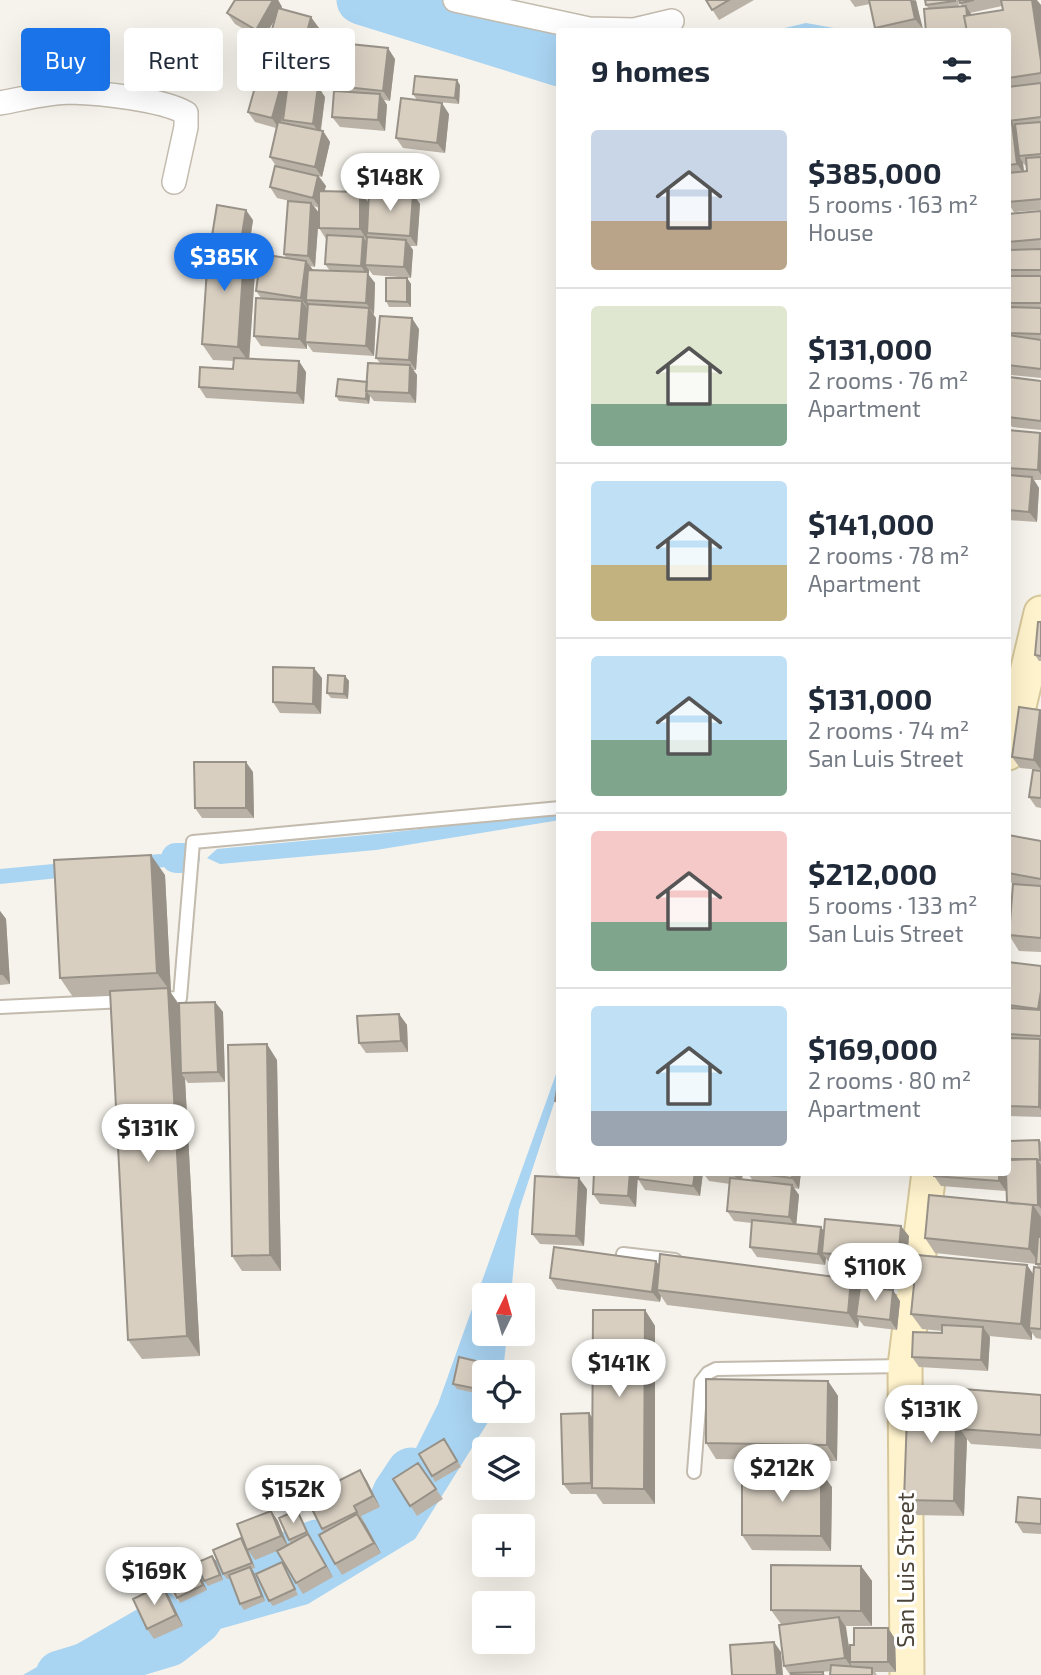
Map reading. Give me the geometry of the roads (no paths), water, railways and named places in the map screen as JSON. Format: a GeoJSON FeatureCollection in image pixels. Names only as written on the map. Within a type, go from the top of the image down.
{"type":"FeatureCollection","features":[{"type":"Feature","properties":{"kind":"street"},"geometry":{"type":"LineString","coordinates":[[455,0],[584,28]]}},
{"type":"Feature","properties":{"kind":"street"},"geometry":{"type":"LineString","coordinates":[[642,28],[672,21]]}},
{"type":"Feature","properties":{"kind":"street"},"geometry":{"type":"LineString","coordinates":[[0,103],[70,92],[124,97],[175,107],[186,113],[186,127],[174,182]]}},
{"type":"Feature","properties":{"kind":"street"},"geometry":{"type":"LineString","coordinates":[[1011,740],[1041,613]]}},
{"type":"Feature","properties":{"kind":"street","name":"San Luis Street"},"geometry":{"type":"LineString","coordinates":[[907,1675],[905,1366],[928,1176]]}},
{"type":"Feature","properties":{"kind":"lane"},"geometry":{"type":"LineString","coordinates":[[0,1007],[180,998],[193,842],[556,808]]}},
{"type":"Feature","properties":{"kind":"lane"},"geometry":{"type":"LineString","coordinates":[[623,1254],[691,1262]]}},
{"type":"Feature","properties":{"kind":"lane"},"geometry":{"type":"LineString","coordinates":[[826,1279],[914,1290]]}},
{"type":"Feature","properties":{"kind":"lane"},"geometry":{"type":"LineString","coordinates":[[694,1472],[701,1382],[708,1373],[716,1369],[905,1366]]}},
{"type":"Feature","properties":{"kind":"water"},"geometry":{"type":"Polygon","coordinates":[[[806,23],[834,28],[785,28],[806,23]]]}},
{"type":"Feature","properties":{"kind":"water"},"geometry":{"type":"Polygon","coordinates":[[[556,813],[556,821],[376,850],[220,864],[207,858],[217,849],[556,813]]]}},
{"type":"Feature","properties":{"kind":"water"},"geometry":{"type":"Polygon","coordinates":[[[160,854],[176,858],[165,867],[0,884],[0,869],[160,854]]]}},
{"type":"Feature","properties":{"kind":"water"},"geometry":{"type":"Polygon","coordinates":[[[556,1074],[556,1097],[519,1210],[512,1283],[481,1283],[556,1074]]]}},
{"type":"Feature","properties":{"kind":"water"},"geometry":{"type":"Polygon","coordinates":[[[472,1309],[472,1346],[506,1346],[504,1360],[472,1360],[472,1423],[488,1423],[479,1437],[472,1437],[472,1448],[415,1539],[308,1604],[174,1642],[96,1675],[23,1675],[169,1591],[182,1605],[318,1542],[324,1544],[368,1521],[388,1504],[438,1404],[472,1309]]]}},
{"type":"Feature","properties":{"kind":"waterway"},"geometry":{"type":"LineString","coordinates":[[361,0],[556,61]]}},
{"type":"Feature","properties":{"kind":"waterway"},"geometry":{"type":"LineString","coordinates":[[176,858],[185,858]]}},
{"type":"Feature","properties":{"kind":"waterway"},"geometry":{"type":"LineString","coordinates":[[60,1675],[169,1642],[197,1620],[221,1584],[317,1544],[320,1547],[390,1509],[411,1472]]}}]}
